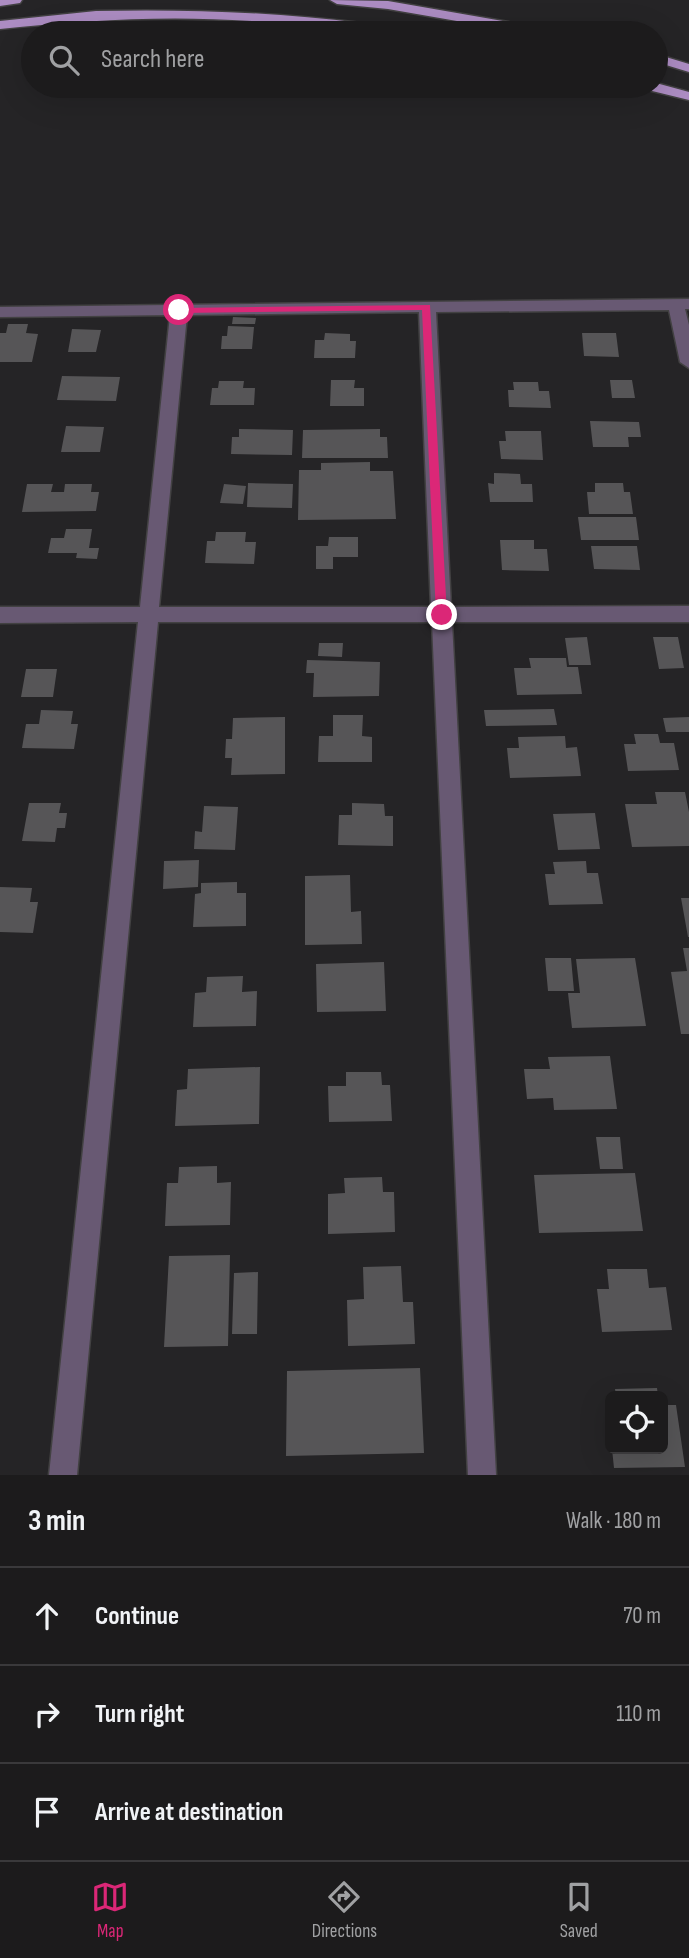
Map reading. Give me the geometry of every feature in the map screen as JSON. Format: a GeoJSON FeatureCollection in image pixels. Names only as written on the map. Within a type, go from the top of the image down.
{"type":"FeatureCollection","features":[{"type":"Feature","properties":{"kind":"main road"},"geometry":{"type":"LineString","coordinates":[[0,2],[15,0]]}},
{"type":"Feature","properties":{"kind":"main road"},"geometry":{"type":"LineString","coordinates":[[337,0],[478,21]]}},
{"type":"Feature","properties":{"kind":"main road"},"geometry":{"type":"LineString","coordinates":[[38,21],[94,15],[178,14],[295,21]]}},
{"type":"Feature","properties":{"kind":"main road"},"geometry":{"type":"LineString","coordinates":[[0,25],[21,23]]}},
{"type":"Feature","properties":{"kind":"main road"},"geometry":{"type":"LineString","coordinates":[[668,62],[689,68]]}},
{"type":"Feature","properties":{"kind":"main road"},"geometry":{"type":"LineString","coordinates":[[668,91],[689,96]]}},
{"type":"Feature","properties":{"kind":"street"},"geometry":{"type":"LineString","coordinates":[[0,312],[682,304],[689,362]]}},
{"type":"Feature","properties":{"kind":"street"},"geometry":{"type":"LineString","coordinates":[[427,307],[482,1475]]}},
{"type":"Feature","properties":{"kind":"street"},"geometry":{"type":"LineString","coordinates":[[63,1475],[179,310]]}},
{"type":"Feature","properties":{"kind":"street"},"geometry":{"type":"LineString","coordinates":[[0,615],[689,614]]}},
{"type":"Feature","properties":{"kind":"building"},"geometry":{"type":"Polygon","coordinates":[[[233,317],[256,318],[255,324],[232,324],[233,317]]]}},
{"type":"Feature","properties":{"kind":"building"},"geometry":{"type":"Polygon","coordinates":[[[8,324],[28,324],[26,333],[38,334],[32,362],[0,362],[0,333],[6,333],[8,324]]]}},
{"type":"Feature","properties":{"kind":"building"},"geometry":{"type":"Polygon","coordinates":[[[228,326],[254,327],[252,349],[221,349],[222,336],[227,336],[228,326]]]}},
{"type":"Feature","properties":{"kind":"building"},"geometry":{"type":"Polygon","coordinates":[[[72,329],[101,330],[96,352],[68,352],[72,329]]]}},
{"type":"Feature","properties":{"kind":"building"},"geometry":{"type":"Polygon","coordinates":[[[325,333],[350,334],[350,341],[356,341],[355,358],[314,358],[315,340],[324,340],[325,333]]]}},
{"type":"Feature","properties":{"kind":"building"},"geometry":{"type":"Polygon","coordinates":[[[582,333],[616,333],[619,357],[584,356],[582,333]]]}},
{"type":"Feature","properties":{"kind":"building"},"geometry":{"type":"Polygon","coordinates":[[[62,376],[120,377],[116,401],[57,400],[62,376]]]}},
{"type":"Feature","properties":{"kind":"building"},"geometry":{"type":"Polygon","coordinates":[[[331,380],[355,380],[354,388],[364,388],[364,406],[330,406],[331,380]]]}},
{"type":"Feature","properties":{"kind":"building"},"geometry":{"type":"Polygon","coordinates":[[[610,380],[632,380],[635,398],[612,398],[610,380]]]}},
{"type":"Feature","properties":{"kind":"building"},"geometry":{"type":"Polygon","coordinates":[[[219,381],[244,381],[243,388],[255,388],[254,405],[210,405],[212,388],[218,388],[219,381]]]}},
{"type":"Feature","properties":{"kind":"building"},"geometry":{"type":"Polygon","coordinates":[[[513,382],[538,382],[539,391],[549,391],[551,408],[509,407],[508,390],[514,390],[513,382]]]}},
{"type":"Feature","properties":{"kind":"building"},"geometry":{"type":"Polygon","coordinates":[[[590,421],[639,422],[641,437],[628,437],[629,447],[593,447],[590,421]]]}},
{"type":"Feature","properties":{"kind":"building"},"geometry":{"type":"Polygon","coordinates":[[[66,426],[104,427],[100,452],[61,452],[66,426]]]}},
{"type":"Feature","properties":{"kind":"building"},"geometry":{"type":"Polygon","coordinates":[[[239,429],[293,430],[292,455],[231,454],[232,437],[239,437],[239,429]]]}},
{"type":"Feature","properties":{"kind":"building"},"geometry":{"type":"Polygon","coordinates":[[[380,429],[380,437],[387,437],[388,458],[302,458],[303,430],[380,429]]]}},
{"type":"Feature","properties":{"kind":"building"},"geometry":{"type":"Polygon","coordinates":[[[505,431],[541,431],[543,460],[501,459],[499,441],[506,441],[505,431]]]}},
{"type":"Feature","properties":{"kind":"building"},"geometry":{"type":"Polygon","coordinates":[[[370,462],[370,471],[393,471],[396,519],[298,520],[299,470],[321,470],[321,463],[370,462]]]}},
{"type":"Feature","properties":{"kind":"building"},"geometry":{"type":"Polygon","coordinates":[[[494,473],[520,474],[521,484],[532,484],[533,502],[490,502],[488,483],[494,484],[494,473]]]}},
{"type":"Feature","properties":{"kind":"building"},"geometry":{"type":"Polygon","coordinates":[[[248,483],[293,484],[292,508],[247,507],[248,483]]]}},
{"type":"Feature","properties":{"kind":"building"},"geometry":{"type":"Polygon","coordinates":[[[595,483],[623,483],[624,492],[630,492],[633,514],[589,514],[587,492],[595,492],[595,483]]]}},
{"type":"Feature","properties":{"kind":"building"},"geometry":{"type":"Polygon","coordinates":[[[27,484],[53,484],[51,492],[64,492],[65,484],[92,484],[91,492],[99,492],[96,511],[22,512],[27,484]]]}},
{"type":"Feature","properties":{"kind":"building"},"geometry":{"type":"Polygon","coordinates":[[[224,484],[246,486],[243,504],[220,503],[224,484]]]}},
{"type":"Feature","properties":{"kind":"building"},"geometry":{"type":"Polygon","coordinates":[[[578,517],[636,517],[639,540],[581,540],[578,517]]]}},
{"type":"Feature","properties":{"kind":"building"},"geometry":{"type":"Polygon","coordinates":[[[66,529],[92,529],[89,548],[99,548],[97,559],[76,558],[77,553],[48,553],[51,538],[64,538],[66,529]]]}},
{"type":"Feature","properties":{"kind":"building"},"geometry":{"type":"Polygon","coordinates":[[[216,532],[246,532],[245,542],[256,542],[254,564],[205,563],[207,541],[215,541],[216,532]]]}},
{"type":"Feature","properties":{"kind":"building"},"geometry":{"type":"Polygon","coordinates":[[[329,537],[358,537],[358,557],[333,557],[333,569],[316,569],[316,546],[328,546],[329,537]]]}},
{"type":"Feature","properties":{"kind":"building"},"geometry":{"type":"Polygon","coordinates":[[[500,540],[534,540],[534,549],[547,549],[549,571],[502,570],[500,540]]]}},
{"type":"Feature","properties":{"kind":"building"},"geometry":{"type":"Polygon","coordinates":[[[591,546],[637,546],[640,570],[594,569],[591,546]]]}},
{"type":"Feature","properties":{"kind":"building"},"geometry":{"type":"Polygon","coordinates":[[[587,637],[591,665],[569,665],[565,638],[587,637]]]}},
{"type":"Feature","properties":{"kind":"building"},"geometry":{"type":"Polygon","coordinates":[[[653,637],[678,637],[684,668],[659,669],[653,637]]]}},
{"type":"Feature","properties":{"kind":"building"},"geometry":{"type":"Polygon","coordinates":[[[319,643],[343,643],[342,657],[318,656],[319,643]]]}},
{"type":"Feature","properties":{"kind":"building"},"geometry":{"type":"Polygon","coordinates":[[[529,658],[566,658],[567,667],[578,667],[582,694],[517,695],[514,668],[531,668],[529,658]]]}},
{"type":"Feature","properties":{"kind":"building"},"geometry":{"type":"Polygon","coordinates":[[[307,660],[380,662],[379,696],[313,697],[314,673],[306,673],[307,660]]]}},
{"type":"Feature","properties":{"kind":"building"},"geometry":{"type":"Polygon","coordinates":[[[26,669],[57,669],[53,697],[21,697],[26,669]]]}},
{"type":"Feature","properties":{"kind":"building"},"geometry":{"type":"Polygon","coordinates":[[[554,709],[557,725],[486,726],[484,710],[554,709]]]}},
{"type":"Feature","properties":{"kind":"building"},"geometry":{"type":"Polygon","coordinates":[[[41,710],[73,711],[71,724],[78,724],[74,749],[22,748],[26,724],[39,724],[41,710]]]}},
{"type":"Feature","properties":{"kind":"building"},"geometry":{"type":"Polygon","coordinates":[[[333,715],[363,715],[362,736],[372,737],[372,762],[318,762],[319,736],[333,736],[333,715]]]}},
{"type":"Feature","properties":{"kind":"building"},"geometry":{"type":"Polygon","coordinates":[[[285,717],[285,774],[231,775],[232,758],[225,758],[226,739],[232,739],[233,718],[285,717]]]}},
{"type":"Feature","properties":{"kind":"building"},"geometry":{"type":"Polygon","coordinates":[[[689,717],[689,732],[666,732],[663,718],[689,717]]]}},
{"type":"Feature","properties":{"kind":"building"},"geometry":{"type":"Polygon","coordinates":[[[634,734],[658,734],[660,743],[674,743],[679,770],[628,771],[624,744],[636,744],[634,734]]]}},
{"type":"Feature","properties":{"kind":"building"},"geometry":{"type":"Polygon","coordinates":[[[565,736],[566,748],[577,747],[581,776],[510,778],[507,748],[519,748],[518,737],[565,736]]]}},
{"type":"Feature","properties":{"kind":"building"},"geometry":{"type":"Polygon","coordinates":[[[655,792],[685,792],[689,812],[689,846],[632,847],[625,804],[657,804],[655,792]]]}},
{"type":"Feature","properties":{"kind":"building"},"geometry":{"type":"Polygon","coordinates":[[[29,803],[61,803],[59,813],[67,813],[65,828],[57,828],[55,842],[22,841],[29,803]]]}},
{"type":"Feature","properties":{"kind":"building"},"geometry":{"type":"Polygon","coordinates":[[[352,803],[384,804],[385,816],[393,816],[393,846],[338,845],[339,815],[352,815],[352,803]]]}},
{"type":"Feature","properties":{"kind":"building"},"geometry":{"type":"Polygon","coordinates":[[[204,806],[238,807],[235,850],[194,849],[195,831],[202,832],[204,806]]]}},
{"type":"Feature","properties":{"kind":"building"},"geometry":{"type":"Polygon","coordinates":[[[595,813],[600,849],[558,850],[553,814],[595,813]]]}},
{"type":"Feature","properties":{"kind":"building"},"geometry":{"type":"Polygon","coordinates":[[[199,860],[198,887],[163,889],[164,861],[199,860]]]}},
{"type":"Feature","properties":{"kind":"building"},"geometry":{"type":"Polygon","coordinates":[[[586,861],[587,873],[598,873],[603,904],[549,905],[545,874],[555,874],[553,862],[586,861]]]}},
{"type":"Feature","properties":{"kind":"building"},"geometry":{"type":"Polygon","coordinates":[[[350,875],[351,912],[361,911],[362,944],[305,945],[305,876],[350,875]]]}},
{"type":"Feature","properties":{"kind":"building"},"geometry":{"type":"Polygon","coordinates":[[[237,882],[237,893],[246,893],[246,926],[193,927],[195,894],[201,893],[201,883],[237,882]]]}},
{"type":"Feature","properties":{"kind":"building"},"geometry":{"type":"Polygon","coordinates":[[[0,887],[32,888],[30,902],[38,902],[33,933],[0,932],[0,887]]]}},
{"type":"Feature","properties":{"kind":"building"},"geometry":{"type":"Polygon","coordinates":[[[681,898],[689,898],[689,937],[688,937],[681,898]]]}},
{"type":"Feature","properties":{"kind":"building"},"geometry":{"type":"Polygon","coordinates":[[[683,948],[689,948],[689,1034],[681,1034],[671,972],[687,971],[683,948]]]}},
{"type":"Feature","properties":{"kind":"building"},"geometry":{"type":"Polygon","coordinates":[[[545,958],[571,958],[574,991],[548,991],[545,958]]]}},
{"type":"Feature","properties":{"kind":"building"},"geometry":{"type":"Polygon","coordinates":[[[635,958],[646,1026],[572,1028],[568,993],[580,993],[576,959],[635,958]]]}},
{"type":"Feature","properties":{"kind":"building"},"geometry":{"type":"Polygon","coordinates":[[[384,962],[386,1011],[317,1012],[316,964],[384,962]]]}},
{"type":"Feature","properties":{"kind":"building"},"geometry":{"type":"Polygon","coordinates":[[[243,976],[242,992],[257,991],[256,1026],[193,1027],[195,993],[206,992],[207,977],[243,976]]]}},
{"type":"Feature","properties":{"kind":"building"},"geometry":{"type":"Polygon","coordinates":[[[610,1056],[617,1109],[554,1110],[553,1098],[527,1099],[524,1069],[550,1069],[548,1057],[610,1056]]]}},
{"type":"Feature","properties":{"kind":"building"},"geometry":{"type":"Polygon","coordinates":[[[260,1067],[259,1124],[175,1126],[177,1090],[187,1089],[188,1069],[260,1067]]]}},
{"type":"Feature","properties":{"kind":"building"},"geometry":{"type":"Polygon","coordinates":[[[346,1072],[381,1072],[382,1085],[390,1085],[392,1121],[329,1122],[328,1086],[346,1086],[346,1072]]]}},
{"type":"Feature","properties":{"kind":"building"},"geometry":{"type":"Polygon","coordinates":[[[596,1137],[620,1137],[623,1169],[600,1169],[596,1137]]]}},
{"type":"Feature","properties":{"kind":"building"},"geometry":{"type":"Polygon","coordinates":[[[217,1166],[217,1183],[231,1182],[230,1225],[165,1226],[167,1183],[178,1183],[179,1167],[217,1166]]]}},
{"type":"Feature","properties":{"kind":"building"},"geometry":{"type":"Polygon","coordinates":[[[635,1173],[643,1231],[539,1233],[534,1175],[635,1173]]]}},
{"type":"Feature","properties":{"kind":"building"},"geometry":{"type":"Polygon","coordinates":[[[382,1177],[383,1192],[394,1192],[395,1232],[328,1234],[328,1194],[345,1193],[344,1178],[382,1177]]]}},
{"type":"Feature","properties":{"kind":"building"},"geometry":{"type":"Polygon","coordinates":[[[230,1255],[228,1346],[164,1347],[169,1256],[230,1255]]]}},
{"type":"Feature","properties":{"kind":"building"},"geometry":{"type":"Polygon","coordinates":[[[401,1266],[403,1302],[413,1302],[415,1344],[348,1346],[347,1300],[364,1299],[363,1267],[401,1266]]]}},
{"type":"Feature","properties":{"kind":"building"},"geometry":{"type":"Polygon","coordinates":[[[607,1269],[647,1269],[649,1288],[666,1287],[672,1330],[602,1332],[597,1289],[609,1289],[607,1269]]]}},
{"type":"Feature","properties":{"kind":"building"},"geometry":{"type":"Polygon","coordinates":[[[258,1272],[257,1334],[232,1334],[234,1273],[258,1272]]]}},
{"type":"Feature","properties":{"kind":"building"},"geometry":{"type":"Polygon","coordinates":[[[420,1368],[424,1453],[286,1456],[287,1371],[420,1368]]]}},
{"type":"Feature","properties":{"kind":"building"},"geometry":{"type":"Polygon","coordinates":[[[657,1388],[657,1391],[615,1391],[657,1388]]]}},
{"type":"Feature","properties":{"kind":"building"},"geometry":{"type":"Polygon","coordinates":[[[668,1405],[676,1405],[685,1467],[614,1468],[613,1454],[668,1454],[668,1405]]]}},
{"type":"Feature","properties":{"kind":"route"},"geometry":{"type":"LineString","coordinates":[[179,310],[427,307],[442,615]]}}]}
